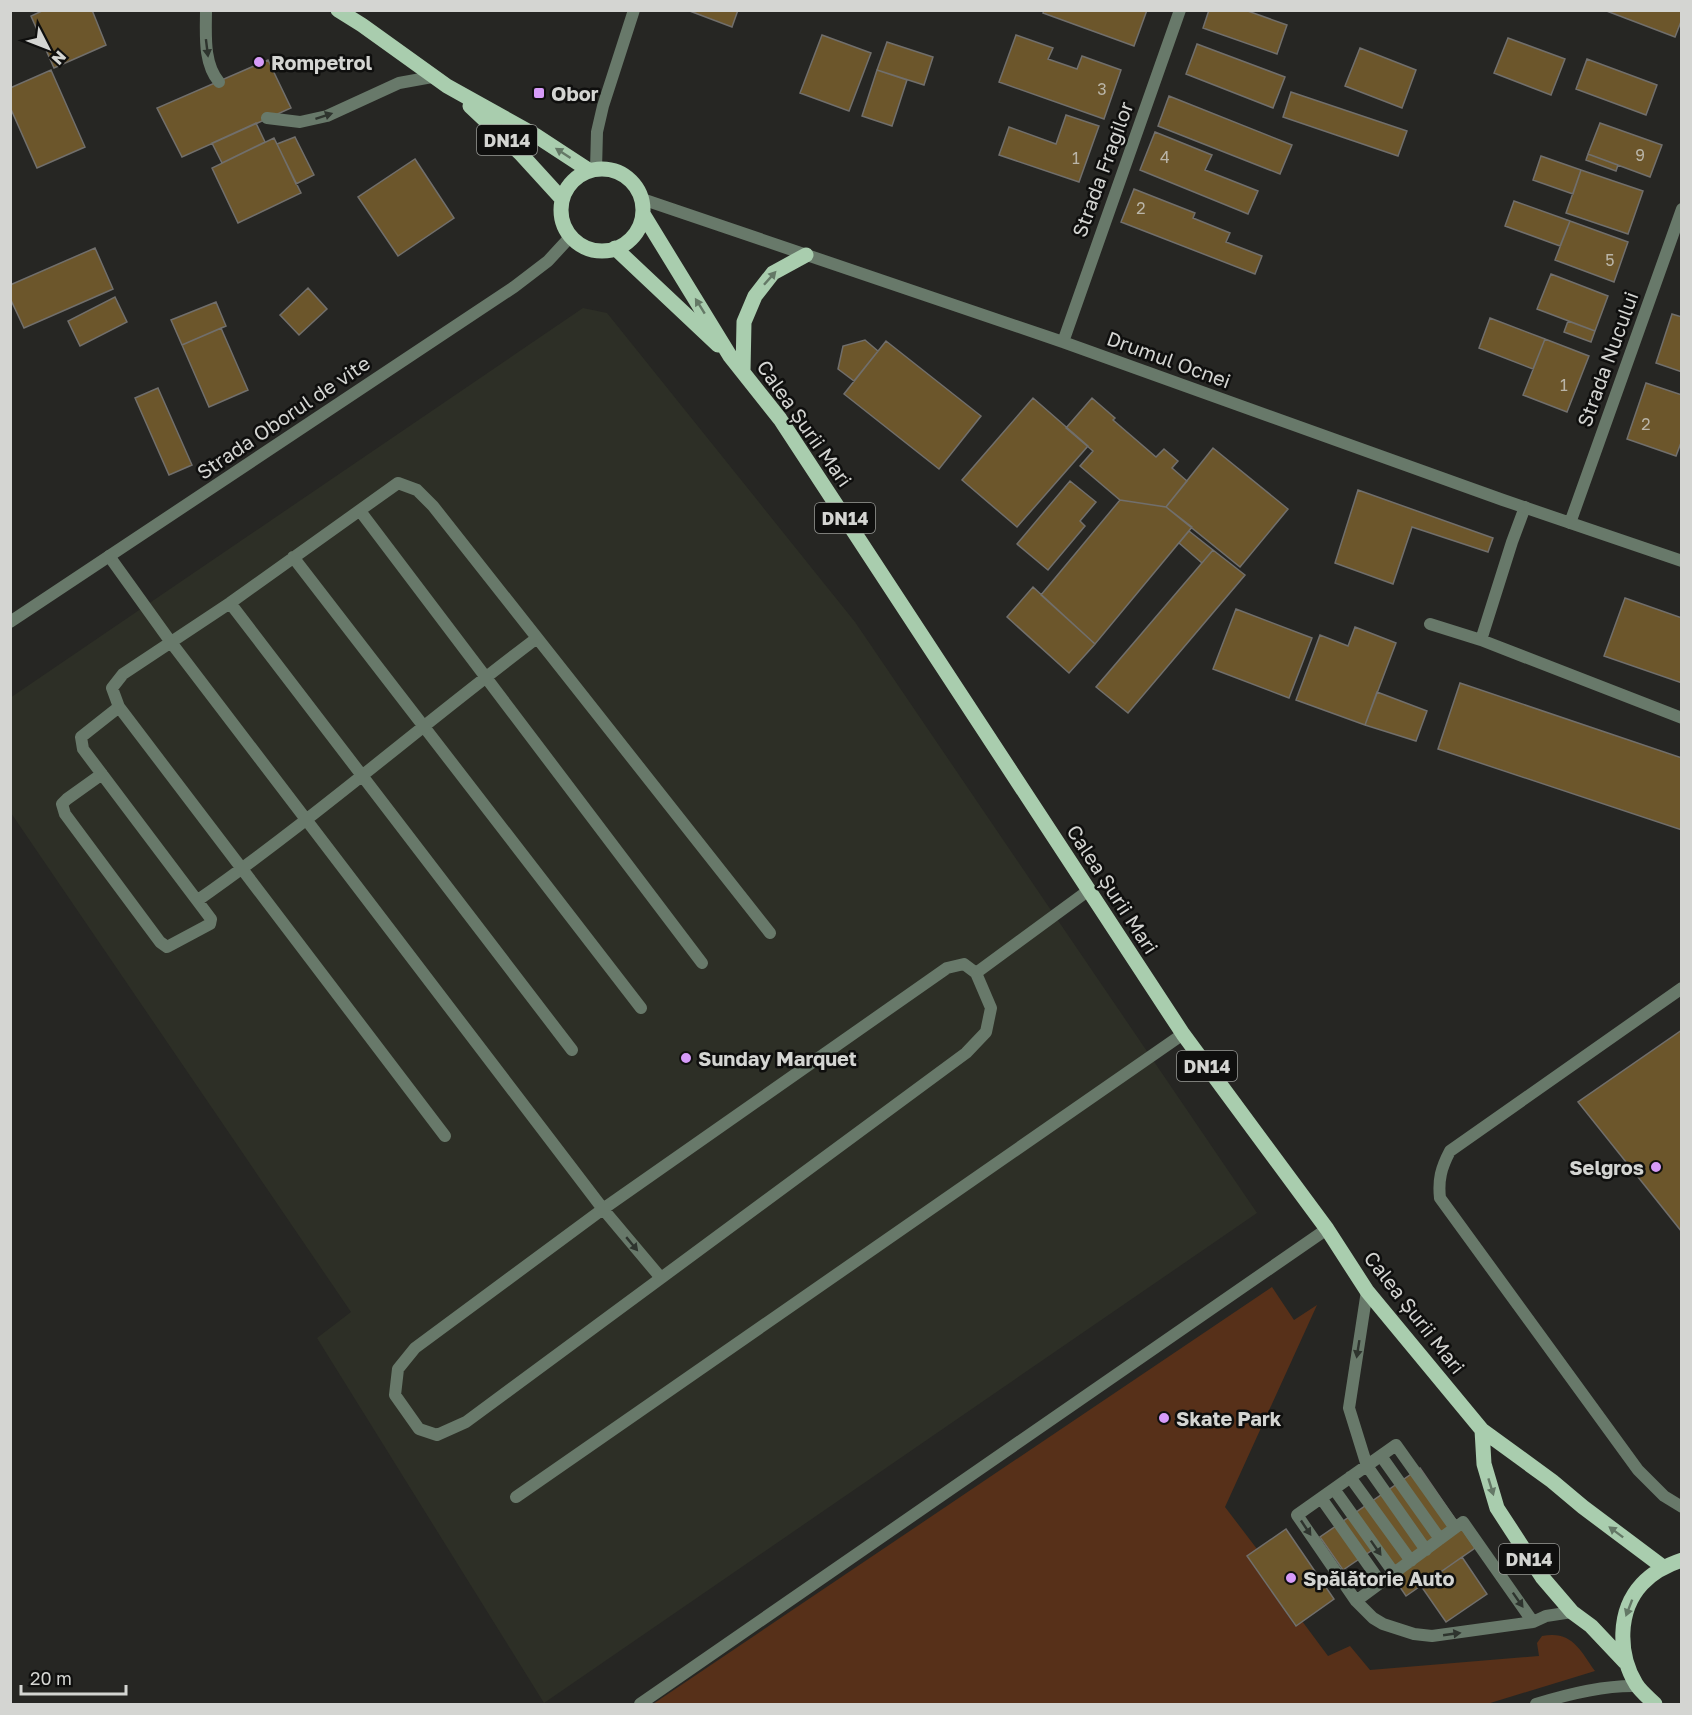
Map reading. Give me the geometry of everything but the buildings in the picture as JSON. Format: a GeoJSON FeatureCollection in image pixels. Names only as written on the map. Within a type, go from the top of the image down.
{"type":"FeatureCollection","features":[{"type":"Feature","properties":{"kind":"main road","name":"Calea Șurii Mari"},"geometry":{"type":"LineString","coordinates":[[338,10],[447,86],[593,170],[608,169],[630,179],[643,206],[730,356]]}},
{"type":"Feature","properties":{"kind":"main road","name":"Calea Șurii Mari"},"geometry":{"type":"LineString","coordinates":[[447,86],[520,153],[562,199]]}},
{"type":"Feature","properties":{"kind":"main road"},"geometry":{"type":"LineString","coordinates":[[593,170],[578,177],[568,186],[562,199],[561,212],[564,225],[580,244],[603,251],[626,243],[640,225],[643,206]]}},
{"type":"Feature","properties":{"kind":"main road","name":"Calea Șurii Mari"},"geometry":{"type":"LineString","coordinates":[[615,248],[730,356],[780,419],[1183,1034],[1328,1229],[1367,1291],[1482,1430],[1663,1567]]}},
{"type":"Feature","properties":{"kind":"main road"},"geometry":{"type":"LineString","coordinates":[[743,371],[744,322],[755,296],[773,273],[806,255]]}},
{"type":"Feature","properties":{"kind":"main road","name":"DN14"},"geometry":{"type":"LineString","coordinates":[[1482,1430],[1484,1464],[1497,1508],[1533,1565],[1572,1612],[1591,1626],[1625,1662]]}},
{"type":"Feature","properties":{"kind":"main road"},"geometry":{"type":"LineString","coordinates":[[1655,1704],[1637,1686],[1625,1662],[1622,1635],[1628,1608],[1642,1584],[1663,1567],[1682,1560]]}},
{"type":"Feature","properties":{"kind":"street"},"geometry":{"type":"LineString","coordinates":[[206,10],[206,42],[211,72],[219,82]]}},
{"type":"Feature","properties":{"kind":"street"},"geometry":{"type":"LineString","coordinates":[[593,170],[597,132],[603,105],[634,10]]}},
{"type":"Feature","properties":{"kind":"street","name":"Strada Fragilor"},"geometry":{"type":"LineString","coordinates":[[1063,342],[1180,10]]}},
{"type":"Feature","properties":{"kind":"street"},"geometry":{"type":"LineString","coordinates":[[267,118],[300,122],[327,116],[399,83],[432,77]]}},
{"type":"Feature","properties":{"kind":"street","name":"Drumul Ocnei"},"geometry":{"type":"LineString","coordinates":[[643,206],[806,255],[1063,342],[1682,561]]}},
{"type":"Feature","properties":{"kind":"street","name":"Strada Nucului"},"geometry":{"type":"LineString","coordinates":[[1570,523],[1682,209]]}},
{"type":"Feature","properties":{"kind":"street","name":"Strada Oborul de vite"},"geometry":{"type":"LineString","coordinates":[[10,622],[514,287],[548,261],[571,236]]}},
{"type":"Feature","properties":{"kind":"street"},"geometry":{"type":"LineString","coordinates":[[445,1136],[119,707],[112,688],[123,674],[230,603],[398,483],[417,490],[433,506],[770,933]]}},
{"type":"Feature","properties":{"kind":"street"},"geometry":{"type":"LineString","coordinates":[[1481,640],[1525,507]]}},
{"type":"Feature","properties":{"kind":"street"},"geometry":{"type":"LineString","coordinates":[[360,510],[702,963]]}},
{"type":"Feature","properties":{"kind":"street"},"geometry":{"type":"LineString","coordinates":[[109,556],[170,641],[603,1209],[661,1278]]}},
{"type":"Feature","properties":{"kind":"street"},"geometry":{"type":"LineString","coordinates":[[293,556],[641,1008]]}},
{"type":"Feature","properties":{"kind":"street"},"geometry":{"type":"LineString","coordinates":[[230,603],[573,1050]]}},
{"type":"Feature","properties":{"kind":"street"},"geometry":{"type":"LineString","coordinates":[[1430,624],[1481,640],[1682,718]]}},
{"type":"Feature","properties":{"kind":"street"},"geometry":{"type":"LineString","coordinates":[[198,900],[363,777],[537,638]]}},
{"type":"Feature","properties":{"kind":"street"},"geometry":{"type":"LineString","coordinates":[[102,774],[62,804],[65,813],[160,942],[167,947],[210,924],[211,920],[198,900],[83,749],[81,737],[119,707]]}},
{"type":"Feature","properties":{"kind":"street"},"geometry":{"type":"LineString","coordinates":[[976,973],[1089,890]]}},
{"type":"Feature","properties":{"kind":"street"},"geometry":{"type":"LineString","coordinates":[[964,964],[976,973],[991,1008],[986,1032],[966,1053],[466,1422],[437,1435],[418,1429],[395,1395],[398,1369],[415,1348],[603,1209],[947,968],[964,964]]}},
{"type":"Feature","properties":{"kind":"street"},"geometry":{"type":"LineString","coordinates":[[1682,988],[1450,1151],[1442,1165],[1438,1181],[1440,1198],[1638,1470],[1664,1496],[1682,1507]]}},
{"type":"Feature","properties":{"kind":"street"},"geometry":{"type":"LineString","coordinates":[[516,1497],[1183,1034]]}},
{"type":"Feature","properties":{"kind":"street"},"geometry":{"type":"LineString","coordinates":[[640,1704],[1328,1229]]}},
{"type":"Feature","properties":{"kind":"street"},"geometry":{"type":"LineString","coordinates":[[1367,1291],[1349,1408],[1367,1466],[1426,1550]]}},
{"type":"Feature","properties":{"kind":"street"},"geometry":{"type":"LineString","coordinates":[[1455,1528],[1396,1445],[1297,1515],[1356,1601],[1373,1618],[1398,1629],[1414,1634],[1446,1635],[1533,1622],[1546,1616],[1572,1612]]}},
{"type":"Feature","properties":{"kind":"street"},"geometry":{"type":"LineString","coordinates":[[1381,1456],[1440,1539]]}},
{"type":"Feature","properties":{"kind":"street"},"geometry":{"type":"LineString","coordinates":[[1350,1477],[1411,1561]]}},
{"type":"Feature","properties":{"kind":"street"},"geometry":{"type":"LineString","coordinates":[[1334,1489],[1394,1573]]}},
{"type":"Feature","properties":{"kind":"street"},"geometry":{"type":"LineString","coordinates":[[1321,1498],[1381,1583]]}},
{"type":"Feature","properties":{"kind":"street"},"geometry":{"type":"LineString","coordinates":[[1356,1601],[1463,1522],[1533,1622]]}},
{"type":"Feature","properties":{"kind":"street"},"geometry":{"type":"LineString","coordinates":[[1536,1704],[1621,1686],[1637,1686]]}},
{"type":"Feature","properties":{"kind":"shaded area"},"geometry":{"type":"Polygon","coordinates":[[[583,308],[607,313],[855,622],[1257,1213],[544,1703],[317,1338],[351,1312],[11,813],[10,698],[583,308]]]}},
{"type":"Feature","properties":{"kind":"shaded area","name":"Skate Park"},"geometry":{"type":"Polygon","coordinates":[[[1272,1287],[1294,1320],[1317,1305],[1225,1507],[1257,1549],[1247,1556],[1295,1626],[1302,1621],[1328,1656],[1350,1646],[1370,1670],[1539,1656],[1537,1643],[1542,1636],[1552,1635],[1561,1636],[1574,1643],[1595,1671],[1487,1704],[653,1704],[1272,1287]]]}},
{"type":"Feature","properties":{"kind":"place","name":"Rompetrol"},"geometry":{"type":"Point","coordinates":[259,62]}},
{"type":"Feature","properties":{"kind":"place","name":"Obor"},"geometry":{"type":"Point","coordinates":[539,93]}},
{"type":"Feature","properties":{"kind":"place","name":"Sunday Marquet"},"geometry":{"type":"Point","coordinates":[686,1058]}},
{"type":"Feature","properties":{"kind":"place","name":"Selgros"},"geometry":{"type":"Point","coordinates":[1656,1167]}},
{"type":"Feature","properties":{"kind":"place","name":"Skate Park"},"geometry":{"type":"Point","coordinates":[1164,1418]}},
{"type":"Feature","properties":{"kind":"place","name":"Spălătorie Auto"},"geometry":{"type":"Point","coordinates":[1291,1578]}}]}
